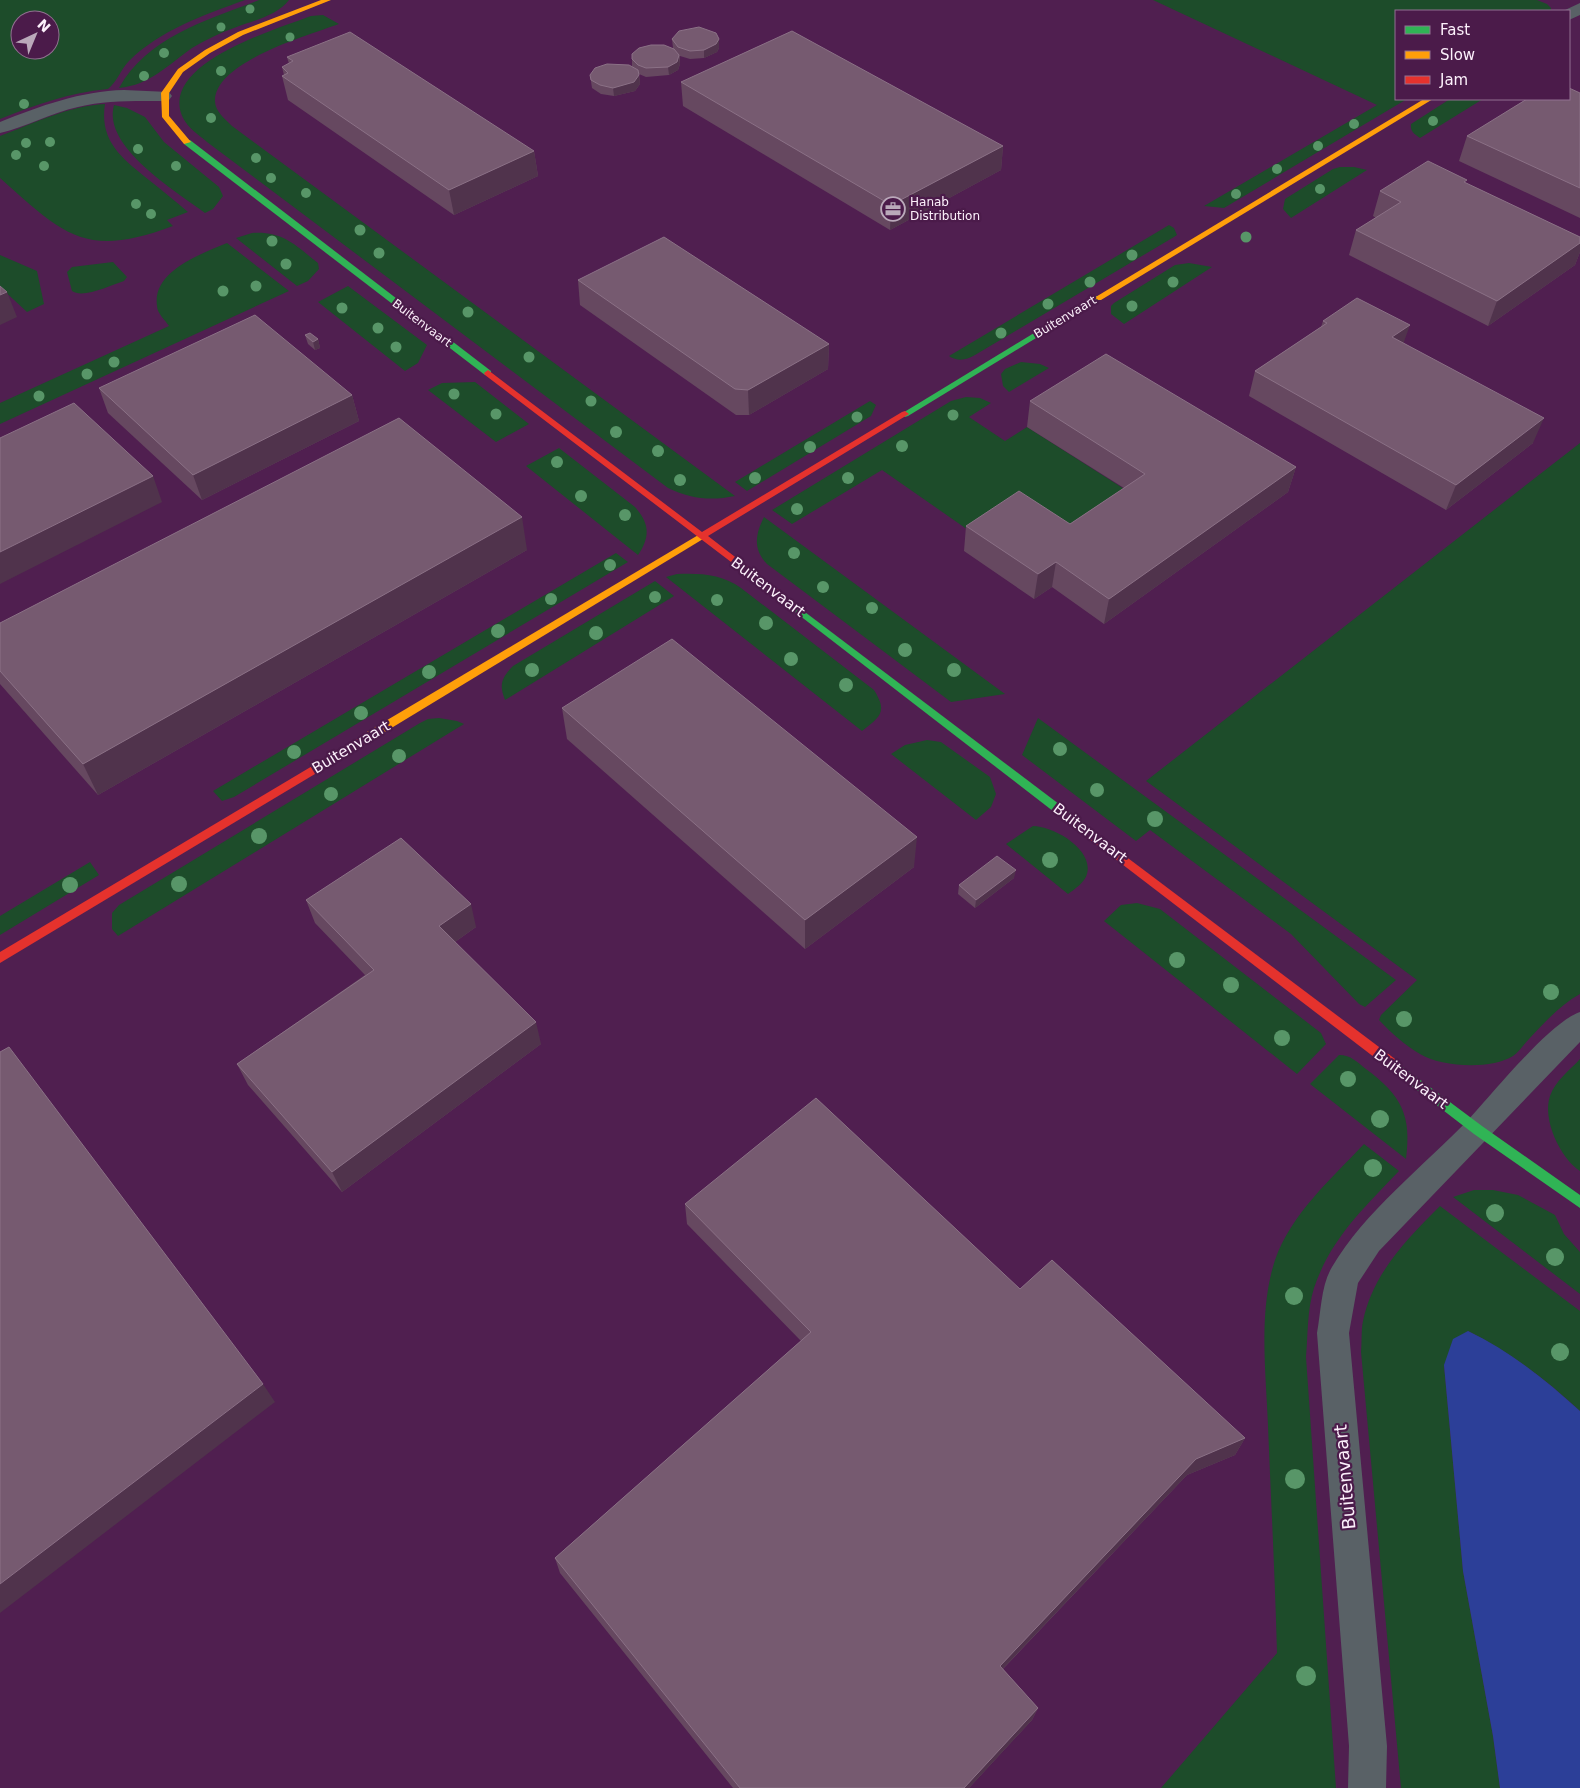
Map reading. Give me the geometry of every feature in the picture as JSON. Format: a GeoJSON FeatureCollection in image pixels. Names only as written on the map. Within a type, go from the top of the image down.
{"type":"FeatureCollection","features":[{"type":"Feature","properties":{"kind":"street"},"geometry":{"type":"LineString","coordinates":[[0,128],[52,108],[75,102],[102,97],[163,96],[170,83],[183,68],[225,40],[327,0]]}},
{"type":"Feature","properties":{"kind":"street","name":"Buitenvaart"},"geometry":{"type":"LineString","coordinates":[[163,96],[164,109],[168,121],[175,133],[188,144],[1478,1130],[1580,1202]]}},
{"type":"Feature","properties":{"kind":"street","name":"Buitenvaart"},"geometry":{"type":"LineString","coordinates":[[0,958],[1427,100]]}},
{"type":"Feature","properties":{"kind":"street","name":"Buitenvaart"},"geometry":{"type":"LineString","coordinates":[[1367,1788],[1368,1746],[1333,1333],[1344,1278],[1368,1241],[1478,1130],[1552,1050],[1580,1024]]}},
{"type":"Feature","properties":{"kind":"shaded area"},"geometry":{"type":"Polygon","coordinates":[[[0,0],[1580,0],[1580,1360],[1533,1418],[1580,1788],[0,1788],[0,0]]]}},
{"type":"Feature","properties":{"kind":"shaded area"},"geometry":{"type":"Polygon","coordinates":[[[1468,1331],[1527,1367],[1580,1411],[1580,1788],[1500,1788],[1493,1736],[1463,1571],[1444,1365],[1453,1339],[1468,1331]]]}},
{"type":"Feature","properties":{"kind":"green space"},"geometry":{"type":"Polygon","coordinates":[[[0,0],[245,0],[183,24],[154,40],[129,61],[108,89],[80,93],[0,119],[0,0]]]}},
{"type":"Feature","properties":{"kind":"green space"},"geometry":{"type":"Polygon","coordinates":[[[259,0],[289,0],[284,6],[271,14],[207,39],[149,79],[119,88],[131,70],[162,43],[199,23],[259,0]]]}},
{"type":"Feature","properties":{"kind":"green space"},"geometry":{"type":"Polygon","coordinates":[[[1153,0],[1537,0],[1551,8],[1551,10],[1395,10],[1395,100],[1405,100],[1224,208],[1204,206],[1377,105],[1153,0]]]}},
{"type":"Feature","properties":{"kind":"green space"},"geometry":{"type":"Polygon","coordinates":[[[323,15],[339,24],[265,52],[246,62],[230,74],[219,87],[215,101],[215,105],[221,115],[232,126],[735,496],[701,498],[685,495],[668,488],[207,142],[188,125],[183,118],[180,99],[187,81],[203,65],[224,52],[273,30],[311,16],[323,15]]]}},
{"type":"Feature","properties":{"kind":"green space"},"geometry":{"type":"Polygon","coordinates":[[[1448,100],[1481,100],[1420,138],[1414,134],[1411,124],[1448,100]]]}},
{"type":"Feature","properties":{"kind":"green space"},"geometry":{"type":"Polygon","coordinates":[[[105,104],[104,117],[106,129],[109,139],[115,148],[130,165],[188,212],[167,220],[173,226],[143,236],[118,240],[96,240],[78,236],[60,227],[42,214],[0,178],[0,136],[64,112],[91,105],[105,104]]]}},
{"type":"Feature","properties":{"kind":"green space"},"geometry":{"type":"Polygon","coordinates":[[[114,105],[127,108],[145,117],[164,142],[219,187],[223,196],[213,209],[205,213],[160,180],[130,152],[119,136],[113,121],[114,105]]]}},
{"type":"Feature","properties":{"kind":"green space"},"geometry":{"type":"Polygon","coordinates":[[[1354,167],[1367,170],[1291,218],[1283,209],[1285,199],[1333,169],[1354,167]]]}},
{"type":"Feature","properties":{"kind":"green space"},"geometry":{"type":"Polygon","coordinates":[[[1169,225],[1174,228],[1177,235],[1174,237],[975,355],[962,360],[949,356],[1169,225]]]}},
{"type":"Feature","properties":{"kind":"green space"},"geometry":{"type":"Polygon","coordinates":[[[252,233],[272,234],[288,241],[318,263],[319,269],[308,281],[297,286],[236,238],[252,233]]]}},
{"type":"Feature","properties":{"kind":"green space"},"geometry":{"type":"Polygon","coordinates":[[[227,243],[289,291],[0,424],[0,403],[169,326],[157,309],[158,294],[162,283],[180,266],[227,243]]]}},
{"type":"Feature","properties":{"kind":"green space"},"geometry":{"type":"Polygon","coordinates":[[[0,255],[37,271],[44,304],[27,312],[0,287],[0,255]]]}},
{"type":"Feature","properties":{"kind":"green space"},"geometry":{"type":"Polygon","coordinates":[[[113,262],[127,277],[124,281],[90,292],[77,293],[72,291],[67,272],[72,267],[113,262]]]}},
{"type":"Feature","properties":{"kind":"green space"},"geometry":{"type":"Polygon","coordinates":[[[1189,263],[1212,267],[1124,324],[1111,314],[1111,306],[1114,303],[1175,265],[1189,263]]]}},
{"type":"Feature","properties":{"kind":"green space"},"geometry":{"type":"Polygon","coordinates":[[[348,286],[427,345],[418,363],[405,371],[318,302],[348,286]]]}},
{"type":"Feature","properties":{"kind":"green space"},"geometry":{"type":"Polygon","coordinates":[[[1021,362],[1040,364],[1049,368],[1009,392],[1003,386],[1001,374],[1005,369],[1021,362]]]}},
{"type":"Feature","properties":{"kind":"green space"},"geometry":{"type":"Polygon","coordinates":[[[475,382],[529,424],[496,442],[428,390],[442,383],[475,382]]]}},
{"type":"Feature","properties":{"kind":"green space"},"geometry":{"type":"Polygon","coordinates":[[[966,397],[980,398],[991,403],[969,417],[1005,441],[1027,427],[1140,499],[1066,549],[981,539],[882,470],[792,524],[772,510],[951,401],[966,397]]]}},
{"type":"Feature","properties":{"kind":"green space"},"geometry":{"type":"Polygon","coordinates":[[[870,401],[876,405],[871,416],[747,491],[735,482],[870,401]]]}},
{"type":"Feature","properties":{"kind":"green space"},"geometry":{"type":"Polygon","coordinates":[[[1580,443],[1580,994],[1553,1015],[1513,1056],[1504,1060],[1479,1065],[1440,1062],[1415,1051],[1379,1020],[1381,1015],[1417,980],[1146,781],[1580,443]]]}},
{"type":"Feature","properties":{"kind":"green space"},"geometry":{"type":"Polygon","coordinates":[[[559,448],[635,507],[640,513],[647,531],[645,542],[638,555],[526,466],[559,448]]]}},
{"type":"Feature","properties":{"kind":"green space"},"geometry":{"type":"Polygon","coordinates":[[[764,517],[1005,694],[951,702],[767,564],[759,553],[757,542],[757,536],[764,517]]]}},
{"type":"Feature","properties":{"kind":"green space"},"geometry":{"type":"Polygon","coordinates":[[[616,553],[628,562],[234,797],[222,801],[213,791],[616,553]]]}},
{"type":"Feature","properties":{"kind":"green space"},"geometry":{"type":"Polygon","coordinates":[[[677,574],[710,575],[734,583],[874,690],[881,704],[880,714],[862,731],[666,577],[677,574]]]}},
{"type":"Feature","properties":{"kind":"green space"},"geometry":{"type":"Polygon","coordinates":[[[655,581],[674,596],[505,700],[502,682],[513,666],[655,581]]]}},
{"type":"Feature","properties":{"kind":"green space"},"geometry":{"type":"Polygon","coordinates":[[[439,718],[464,724],[118,936],[112,929],[112,913],[119,905],[420,723],[428,719],[439,718]]]}},
{"type":"Feature","properties":{"kind":"green space"},"geometry":{"type":"Polygon","coordinates":[[[1038,718],[1396,980],[1365,1007],[1359,1004],[1291,934],[1150,830],[1136,841],[1022,755],[1038,718]]]}},
{"type":"Feature","properties":{"kind":"green space"},"geometry":{"type":"Polygon","coordinates":[[[927,740],[941,742],[990,777],[996,794],[991,807],[976,820],[891,754],[905,745],[927,740]]]}},
{"type":"Feature","properties":{"kind":"green space"},"geometry":{"type":"Polygon","coordinates":[[[1033,826],[1051,830],[1061,835],[1078,848],[1084,856],[1088,865],[1086,877],[1068,894],[1006,844],[1033,826]]]}},
{"type":"Feature","properties":{"kind":"green space"},"geometry":{"type":"Polygon","coordinates":[[[90,862],[99,875],[0,935],[0,916],[90,862]]]}},
{"type":"Feature","properties":{"kind":"green space"},"geometry":{"type":"Polygon","coordinates":[[[1137,903],[1160,909],[1321,1033],[1326,1044],[1297,1074],[1104,921],[1121,905],[1137,903]]]}},
{"type":"Feature","properties":{"kind":"green space"},"geometry":{"type":"Polygon","coordinates":[[[1339,1055],[1347,1056],[1357,1061],[1396,1097],[1405,1118],[1407,1130],[1406,1159],[1310,1084],[1339,1055]]]}},
{"type":"Feature","properties":{"kind":"green space"},"geometry":{"type":"Polygon","coordinates":[[[1580,1059],[1580,1171],[1566,1157],[1554,1137],[1548,1116],[1548,1105],[1555,1085],[1580,1059]]]}},
{"type":"Feature","properties":{"kind":"green space"},"geometry":{"type":"Polygon","coordinates":[[[1364,1144],[1399,1171],[1350,1225],[1339,1239],[1321,1270],[1310,1305],[1306,1357],[1336,1788],[1161,1788],[1277,1653],[1264,1342],[1266,1300],[1275,1260],[1291,1227],[1313,1198],[1364,1144]]]}},
{"type":"Feature","properties":{"kind":"green space"},"geometry":{"type":"Polygon","coordinates":[[[1474,1190],[1493,1190],[1518,1195],[1555,1215],[1564,1234],[1580,1252],[1580,1294],[1453,1197],[1474,1190]]]}},
{"type":"Feature","properties":{"kind":"green space"},"geometry":{"type":"Polygon","coordinates":[[[1440,1206],[1580,1311],[1580,1411],[1527,1367],[1468,1331],[1444,1365],[1463,1571],[1493,1736],[1500,1788],[1401,1788],[1361,1352],[1362,1328],[1368,1304],[1383,1272],[1415,1231],[1440,1206]]]}},
{"type":"Feature","properties":{"kind":"building"},"geometry":{"type":"Polygon","coordinates":[[[699,27],[716,33],[719,39],[716,44],[704,50],[690,51],[678,47],[672,39],[679,31],[699,27]]]}},
{"type":"Feature","properties":{"kind":"building"},"geometry":{"type":"Polygon","coordinates":[[[792,31],[1003,146],[891,205],[681,82],[792,31]]]}},
{"type":"Feature","properties":{"kind":"building"},"geometry":{"type":"Polygon","coordinates":[[[350,32],[534,151],[449,190],[282,76],[288,73],[282,67],[293,61],[287,57],[350,32]]]}},
{"type":"Feature","properties":{"kind":"building"},"geometry":{"type":"Polygon","coordinates":[[[651,45],[664,45],[674,49],[679,55],[677,62],[668,67],[646,68],[638,65],[632,59],[632,54],[639,48],[651,45]]]}},
{"type":"Feature","properties":{"kind":"building"},"geometry":{"type":"Polygon","coordinates":[[[607,64],[629,65],[638,70],[639,75],[634,82],[613,88],[600,85],[591,80],[590,75],[595,68],[607,64]]]}},
{"type":"Feature","properties":{"kind":"building"},"geometry":{"type":"Polygon","coordinates":[[[1570,88],[1580,93],[1580,188],[1467,136],[1525,100],[1570,100],[1570,88]]]}},
{"type":"Feature","properties":{"kind":"building"},"geometry":{"type":"Polygon","coordinates":[[[1428,161],[1467,180],[1464,182],[1580,237],[1580,243],[1497,301],[1356,230],[1401,202],[1380,191],[1428,161]]]}},
{"type":"Feature","properties":{"kind":"building"},"geometry":{"type":"Polygon","coordinates":[[[664,237],[829,344],[748,390],[735,389],[578,280],[664,237]]]}},
{"type":"Feature","properties":{"kind":"building"},"geometry":{"type":"Polygon","coordinates":[[[0,286],[7,292],[0,295],[0,286]]]}},
{"type":"Feature","properties":{"kind":"building"},"geometry":{"type":"Polygon","coordinates":[[[1357,298],[1410,325],[1392,337],[1544,418],[1456,485],[1255,371],[1327,323],[1323,321],[1357,298]]]}},
{"type":"Feature","properties":{"kind":"building"},"geometry":{"type":"Polygon","coordinates":[[[255,315],[352,395],[193,475],[99,388],[255,315]]]}},
{"type":"Feature","properties":{"kind":"building"},"geometry":{"type":"Polygon","coordinates":[[[310,333],[318,339],[313,342],[305,335],[310,333]]]}},
{"type":"Feature","properties":{"kind":"building"},"geometry":{"type":"Polygon","coordinates":[[[1106,354],[1296,467],[1109,599],[1056,562],[1038,574],[966,526],[1019,491],[1070,524],[1145,474],[1030,401],[1106,354]]]}},
{"type":"Feature","properties":{"kind":"building"},"geometry":{"type":"Polygon","coordinates":[[[74,403],[153,476],[0,552],[0,438],[74,403]]]}},
{"type":"Feature","properties":{"kind":"building"},"geometry":{"type":"Polygon","coordinates":[[[399,418],[522,517],[83,764],[0,671],[0,623],[399,418]]]}},
{"type":"Feature","properties":{"kind":"building"},"geometry":{"type":"Polygon","coordinates":[[[672,639],[917,837],[805,920],[562,708],[672,639]]]}},
{"type":"Feature","properties":{"kind":"building"},"geometry":{"type":"Polygon","coordinates":[[[401,838],[471,904],[439,926],[536,1022],[332,1172],[237,1064],[374,970],[306,900],[401,838]]]}},
{"type":"Feature","properties":{"kind":"building"},"geometry":{"type":"Polygon","coordinates":[[[997,856],[1016,870],[976,900],[959,885],[997,856]]]}},
{"type":"Feature","properties":{"kind":"building"},"geometry":{"type":"Polygon","coordinates":[[[9,1047],[263,1384],[0,1584],[0,1052],[9,1047]]]}},
{"type":"Feature","properties":{"kind":"building"},"geometry":{"type":"Polygon","coordinates":[[[816,1098],[1020,1289],[1052,1260],[1245,1438],[1196,1459],[1000,1666],[1038,1708],[964,1788],[740,1788],[555,1558],[811,1332],[685,1204],[816,1098]]]}},
{"type":"Feature","properties":{"kind":"traffic: fast"},"geometry":{"type":"LineString","coordinates":[[187,142],[488,373]]}},
{"type":"Feature","properties":{"kind":"traffic: fast"},"geometry":{"type":"LineString","coordinates":[[905,414],[1098,298]]}},
{"type":"Feature","properties":{"kind":"traffic: fast"},"geometry":{"type":"LineString","coordinates":[[789,603],[1088,832]]}},
{"type":"Feature","properties":{"kind":"traffic: fast"},"geometry":{"type":"LineString","coordinates":[[1391,1063],[1478,1130],[1580,1202]]}},
{"type":"Feature","properties":{"kind":"traffic: slow"},"geometry":{"type":"LineString","coordinates":[[187,142],[165,117],[165,93],[180,71],[207,51],[240,34],[328,0]]}},
{"type":"Feature","properties":{"kind":"traffic: slow"},"geometry":{"type":"LineString","coordinates":[[1098,298],[1427,100]]}},
{"type":"Feature","properties":{"kind":"traffic: slow"},"geometry":{"type":"LineString","coordinates":[[366,738],[705,534]]}},
{"type":"Feature","properties":{"kind":"traffic: jam"},"geometry":{"type":"LineString","coordinates":[[488,373],[789,603]]}},
{"type":"Feature","properties":{"kind":"traffic: jam"},"geometry":{"type":"LineString","coordinates":[[705,534],[905,414]]}},
{"type":"Feature","properties":{"kind":"traffic: jam"},"geometry":{"type":"LineString","coordinates":[[0,958],[366,738]]}},
{"type":"Feature","properties":{"kind":"traffic: jam"},"geometry":{"type":"LineString","coordinates":[[1088,832],[1391,1063]]}},
{"type":"Feature","properties":{"kind":"place","name":"Hanab Distribution"},"geometry":{"type":"Point","coordinates":[893,209]}}]}
